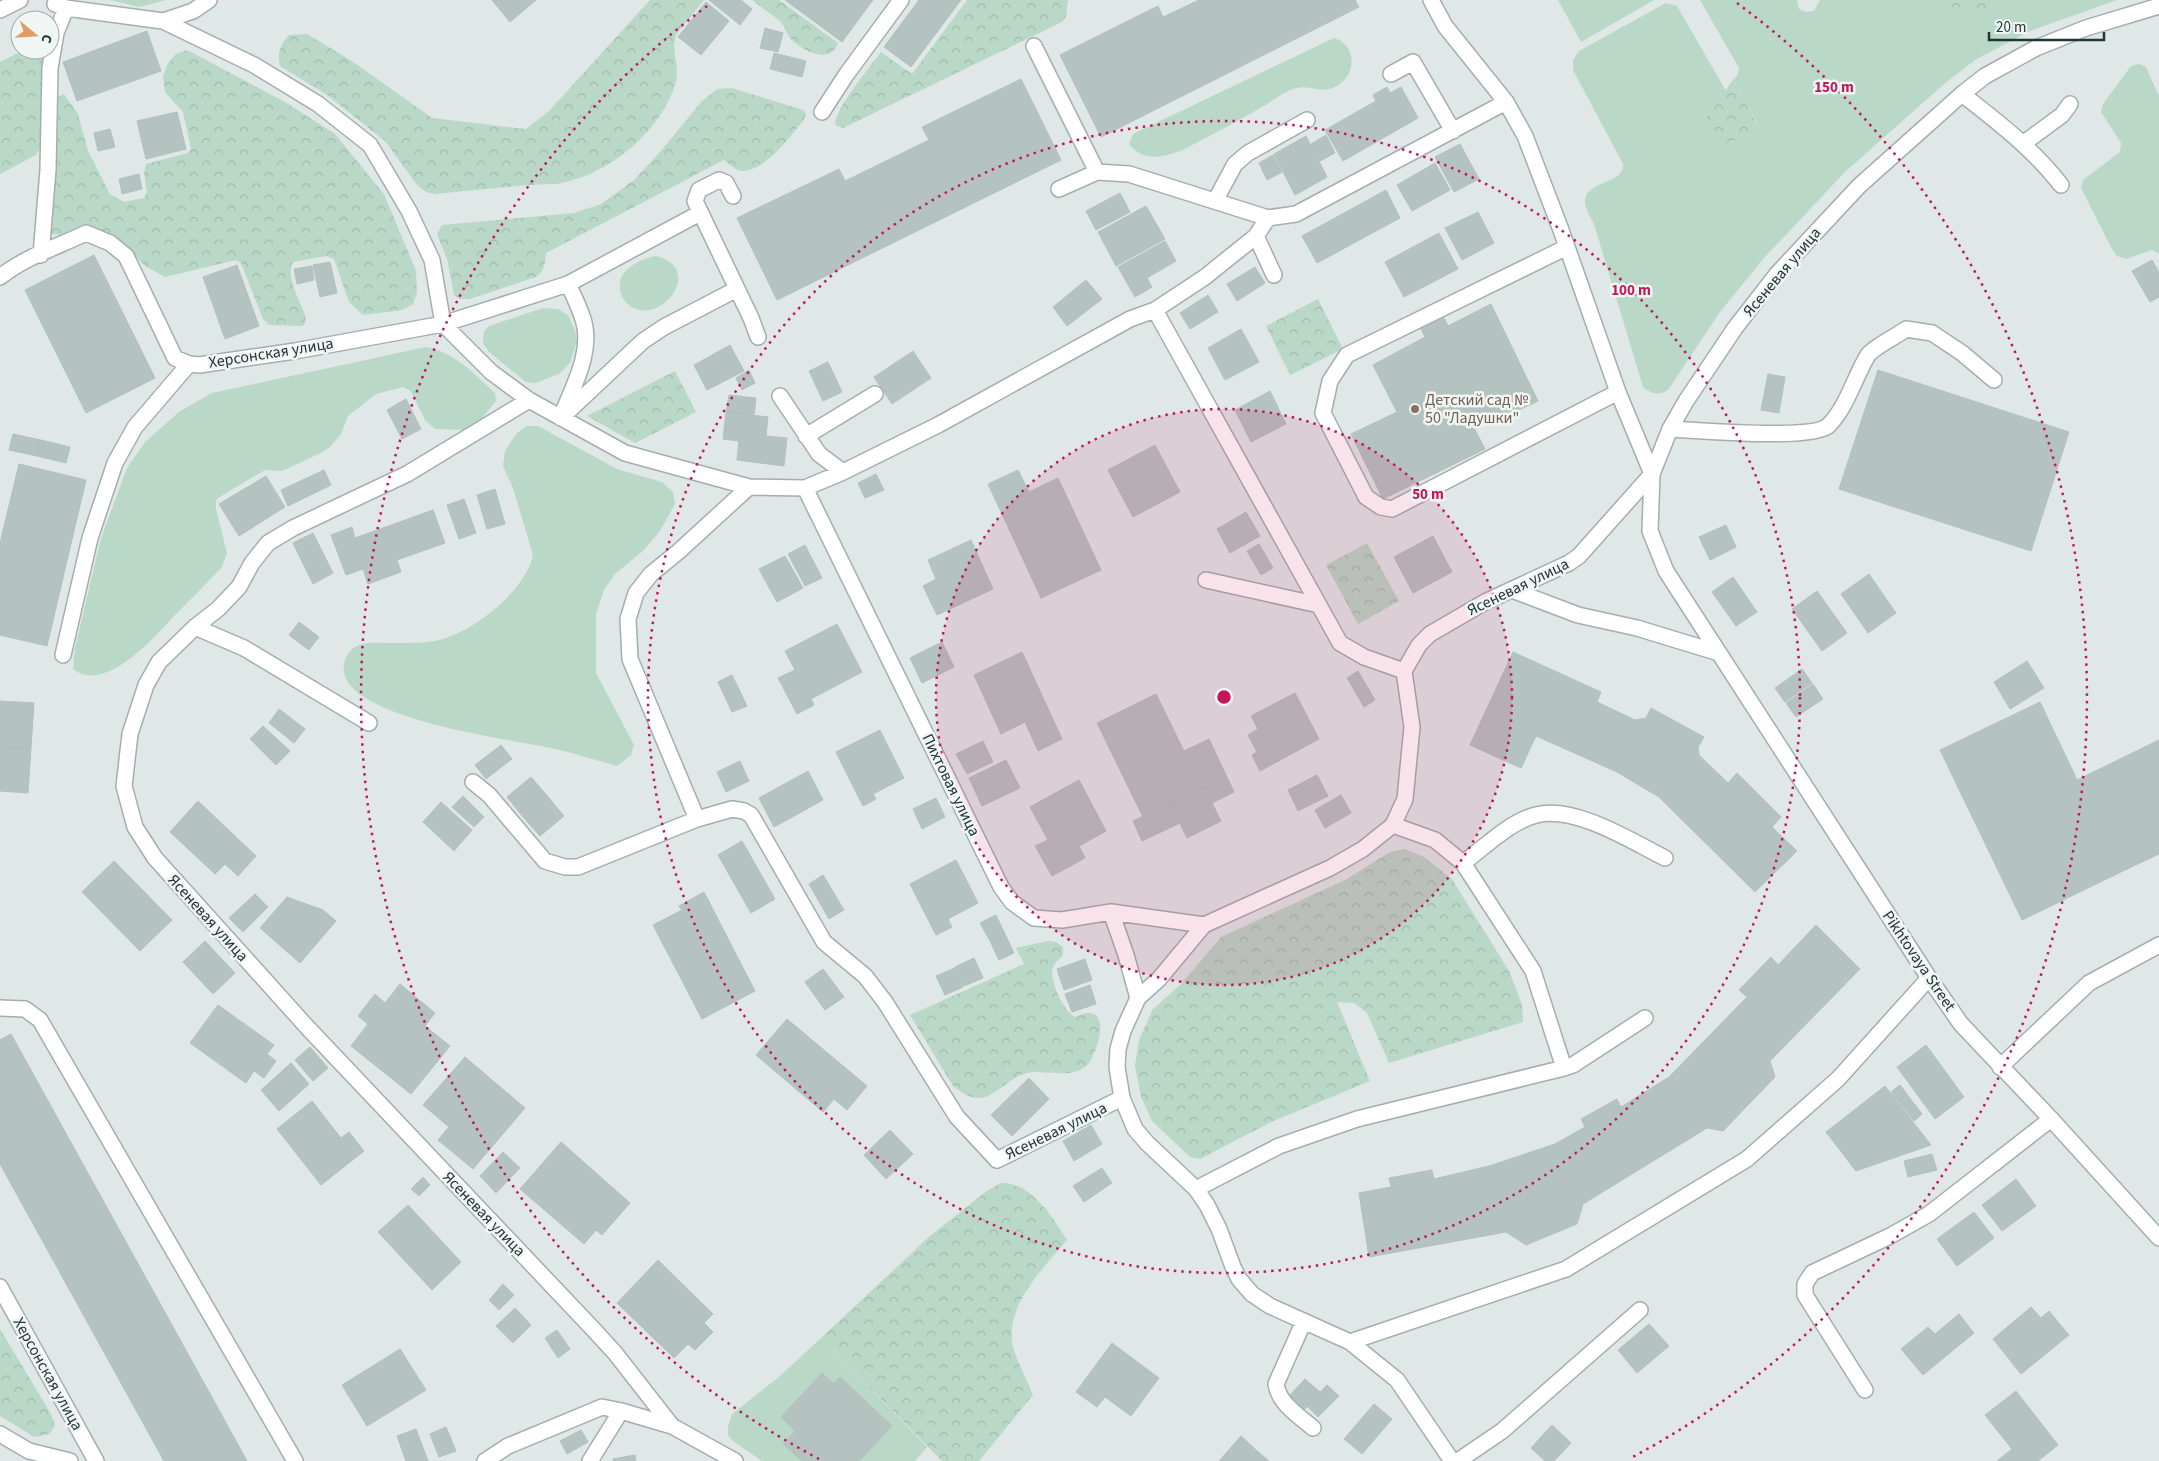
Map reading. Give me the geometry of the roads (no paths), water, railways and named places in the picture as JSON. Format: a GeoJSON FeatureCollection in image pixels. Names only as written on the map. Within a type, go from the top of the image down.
{"type":"FeatureCollection","features":[{"type":"Feature","properties":{"kind":"street"},"geometry":{"type":"LineString","coordinates":[[0,10],[20,0]]}},
{"type":"Feature","properties":{"kind":"street"},"geometry":{"type":"LineString","coordinates":[[163,20],[193,12],[209,0]]}},
{"type":"Feature","properties":{"kind":"street"},"geometry":{"type":"LineString","coordinates":[[822,112],[846,75],[901,0]]}},
{"type":"Feature","properties":{"kind":"street"},"geometry":{"type":"LineString","coordinates":[[1431,0],[1445,26],[1506,102],[1525,136],[1568,247],[1618,392],[1652,474]]}},
{"type":"Feature","properties":{"kind":"street"},"geometry":{"type":"LineString","coordinates":[[41,255],[48,170],[50,68],[61,6],[163,20],[254,65],[318,104],[370,145],[409,211],[432,260],[443,324],[491,372],[529,400],[625,453],[749,487],[805,488],[843,472],[938,425],[1130,319],[1155,310],[1205,277],[1256,236],[1268,218]]}},
{"type":"Feature","properties":{"kind":"street","name":"Ясеневая улица"},"geometry":{"type":"LineString","coordinates":[[697,819],[732,809],[744,811],[751,815],[824,942],[855,967],[875,989],[957,1117],[996,1160],[1122,1098],[1117,1068],[1118,1049],[1122,1031],[1138,998],[1160,979],[1204,925],[1330,868],[1363,849],[1393,825],[1405,799],[1412,727],[1404,671],[1411,656],[1430,634],[1485,602],[1569,564],[1579,556],[1652,474],[1670,429],[1686,402],[1735,328],[1777,274],[1859,186],[1962,94],[1985,76],[2036,48],[2086,28],[2159,6]]}},
{"type":"Feature","properties":{"kind":"street"},"geometry":{"type":"LineString","coordinates":[[1034,46],[1097,172]]}},
{"type":"Feature","properties":{"kind":"street"},"geometry":{"type":"LineString","coordinates":[[1391,74],[1413,62],[1453,131]]}},
{"type":"Feature","properties":{"kind":"street"},"geometry":{"type":"LineString","coordinates":[[1962,94],[2024,143],[2045,164],[2061,185]]}},
{"type":"Feature","properties":{"kind":"street"},"geometry":{"type":"LineString","coordinates":[[1059,188],[1097,172],[1129,174],[1268,218],[1296,214],[1506,102]]}},
{"type":"Feature","properties":{"kind":"street"},"geometry":{"type":"LineString","coordinates":[[2024,143],[2062,115],[2070,104]]}},
{"type":"Feature","properties":{"kind":"street"},"geometry":{"type":"LineString","coordinates":[[1215,201],[1236,164],[1248,153],[1308,120]]}},
{"type":"Feature","properties":{"kind":"street"},"geometry":{"type":"LineString","coordinates":[[733,196],[726,184],[719,180],[698,190],[695,195],[695,201],[758,337]]}},
{"type":"Feature","properties":{"kind":"street","name":"Херсонская улица"},"geometry":{"type":"LineString","coordinates":[[0,277],[18,263],[41,255],[86,233],[110,243],[126,256],[176,358],[189,364],[198,365],[443,324],[568,284],[700,213]]}},
{"type":"Feature","properties":{"kind":"street"},"geometry":{"type":"LineString","coordinates":[[1256,236],[1274,274]]}},
{"type":"Feature","properties":{"kind":"street"},"geometry":{"type":"LineString","coordinates":[[1568,247],[1347,356],[1330,381],[1323,413],[1366,497],[1381,508],[1392,509],[1618,392]]}},
{"type":"Feature","properties":{"kind":"street"},"geometry":{"type":"LineString","coordinates":[[560,418],[581,366],[586,341],[582,316],[568,284]]}},
{"type":"Feature","properties":{"kind":"street"},"geometry":{"type":"LineString","coordinates":[[560,418],[643,341],[664,327],[737,289]]}},
{"type":"Feature","properties":{"kind":"street"},"geometry":{"type":"LineString","coordinates":[[1155,310],[1340,643],[1358,654],[1404,671]]}},
{"type":"Feature","properties":{"kind":"street"},"geometry":{"type":"LineString","coordinates":[[1670,429],[1810,433],[1828,427],[1847,400],[1869,354],[1906,330],[1932,333],[1962,353],[1994,380]]}},
{"type":"Feature","properties":{"kind":"street"},"geometry":{"type":"LineString","coordinates":[[62,656],[90,538],[115,463],[135,427],[189,364]]}},
{"type":"Feature","properties":{"kind":"street"},"geometry":{"type":"LineString","coordinates":[[806,436],[875,394]]}},
{"type":"Feature","properties":{"kind":"street"},"geometry":{"type":"LineString","coordinates":[[780,396],[819,454],[843,472]]}},
{"type":"Feature","properties":{"kind":"street","name":"Ясеневая улица"},"geometry":{"type":"LineString","coordinates":[[529,400],[406,474],[293,528],[268,543],[252,563],[239,587],[218,609],[195,627],[159,662],[146,685],[130,734],[124,786],[135,827],[155,858],[307,1028],[599,1336],[672,1426]]}},
{"type":"Feature","properties":{"kind":"street","name":"Pikhtovaya Street"},"geometry":{"type":"LineString","coordinates":[[1652,474],[1650,531],[1666,571],[1929,978],[1960,1024],[2051,1119],[2159,1238]]}},
{"type":"Feature","properties":{"kind":"street"},"geometry":{"type":"LineString","coordinates":[[473,782],[489,795],[545,861],[564,867],[578,867],[697,819],[630,660],[628,619],[636,594],[651,574],[749,487]]}},
{"type":"Feature","properties":{"kind":"street","name":"Пихтовая улица"},"geometry":{"type":"LineString","coordinates":[[805,488],[1001,887],[1012,902],[1034,918],[1062,920],[1111,912],[1204,925]]}},
{"type":"Feature","properties":{"kind":"street"},"geometry":{"type":"LineString","coordinates":[[1206,580],[1319,605]]}},
{"type":"Feature","properties":{"kind":"street"},"geometry":{"type":"LineString","coordinates":[[1512,590],[1578,615],[1637,628],[1719,653]]}},
{"type":"Feature","properties":{"kind":"street"},"geometry":{"type":"LineString","coordinates":[[195,627],[244,648],[369,723]]}},
{"type":"Feature","properties":{"kind":"street"},"geometry":{"type":"LineString","coordinates":[[1463,863],[1515,824],[1536,815],[1554,812],[1581,819],[1613,832],[1665,858]]}},
{"type":"Feature","properties":{"kind":"street"},"geometry":{"type":"LineString","coordinates":[[1393,825],[1435,840],[1463,863],[1533,971],[1564,1068]]}},
{"type":"Feature","properties":{"kind":"street"},"geometry":{"type":"LineString","coordinates":[[1111,912],[1138,998]]}},
{"type":"Feature","properties":{"kind":"street"},"geometry":{"type":"LineString","coordinates":[[2000,1067],[2089,983],[2159,945]]}},
{"type":"Feature","properties":{"kind":"street"},"geometry":{"type":"LineString","coordinates":[[1350,1342],[1566,1269],[1747,1158],[1838,1079],[1929,978]]}},
{"type":"Feature","properties":{"kind":"street"},"geometry":{"type":"LineString","coordinates":[[0,1008],[13,1007],[25,1009],[40,1020],[295,1461]]}},
{"type":"Feature","properties":{"kind":"street"},"geometry":{"type":"LineString","coordinates":[[1196,1189],[1279,1146],[1357,1120],[1573,1065],[1644,1018]]}},
{"type":"Feature","properties":{"kind":"street"},"geometry":{"type":"LineString","coordinates":[[1122,1098],[1135,1129],[1146,1143],[1196,1189],[1207,1205],[1219,1229],[1233,1267],[1252,1294],[1270,1306],[1350,1342],[1397,1380],[1452,1461]]}},
{"type":"Feature","properties":{"kind":"street"},"geometry":{"type":"LineString","coordinates":[[1865,1390],[1805,1295],[1805,1284],[1812,1274],[1890,1236],[1929,1214],[2051,1119]]}},
{"type":"Feature","properties":{"kind":"street","name":"Херсонская улица"},"geometry":{"type":"LineString","coordinates":[[0,1288],[96,1461]]}},
{"type":"Feature","properties":{"kind":"street"},"geometry":{"type":"LineString","coordinates":[[1458,1461],[1502,1431],[1640,1310]]}},
{"type":"Feature","properties":{"kind":"street"},"geometry":{"type":"LineString","coordinates":[[1304,1321],[1276,1384],[1278,1394],[1283,1401],[1313,1428]]}},
{"type":"Feature","properties":{"kind":"street"},"geometry":{"type":"LineString","coordinates":[[485,1461],[508,1446],[602,1407],[621,1410],[672,1426],[735,1461]]}},
{"type":"Feature","properties":{"kind":"street"},"geometry":{"type":"LineString","coordinates":[[590,1461],[621,1410]]}},
{"type":"Feature","properties":{"kind":"street"},"geometry":{"type":"LineString","coordinates":[[0,1434],[29,1451],[70,1461]]}},
{"type":"Feature","properties":{"kind":"place","name":"Детский сад № 50 \"Ладушки\""},"geometry":{"type":"Point","coordinates":[1415,409]}}]}
